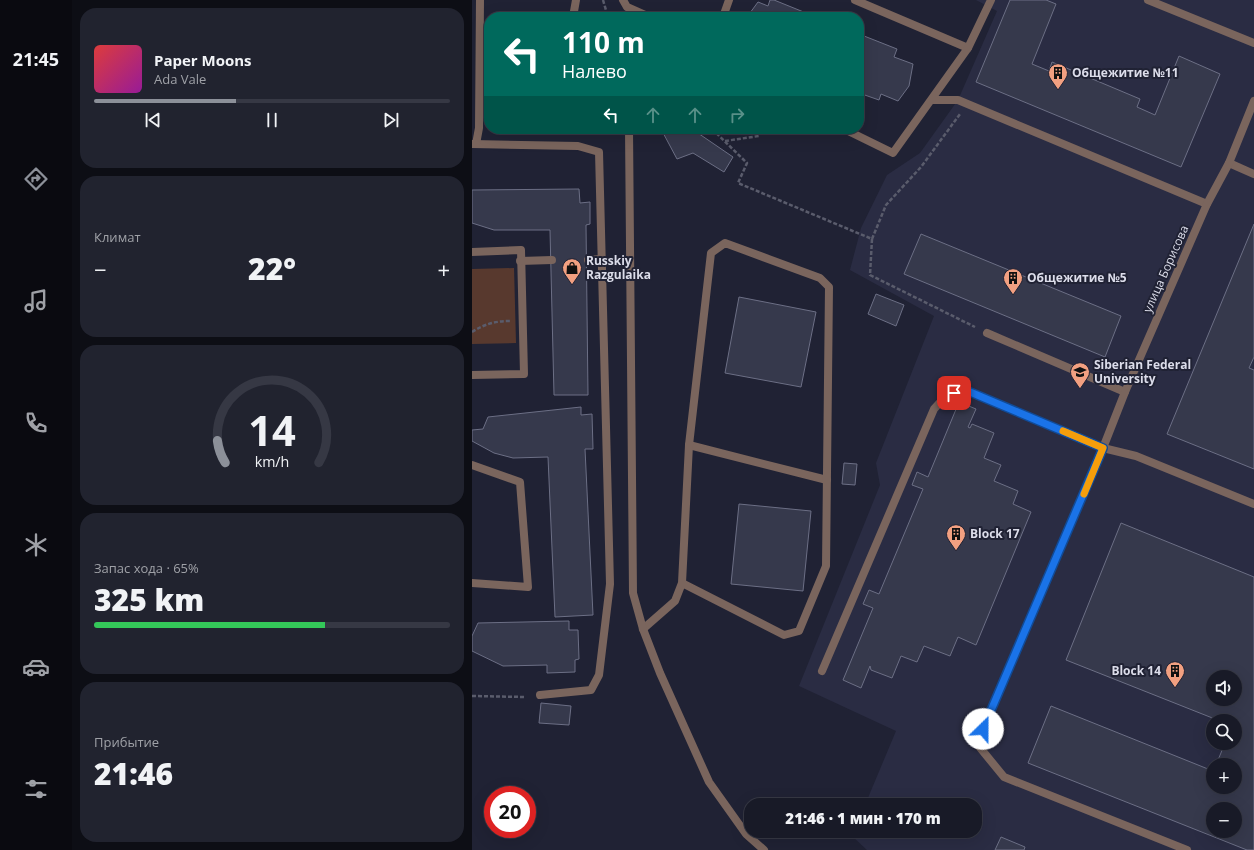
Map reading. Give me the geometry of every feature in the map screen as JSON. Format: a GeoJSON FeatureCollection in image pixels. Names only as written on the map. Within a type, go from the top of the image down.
{"type":"FeatureCollection","features":[{"type":"Feature","properties":{"kind":"street"},"geometry":{"type":"LineString","coordinates":[[480,0],[479,128],[474,144],[578,146],[599,152],[610,584],[599,675],[591,690],[540,695]]}},
{"type":"Feature","properties":{"kind":"street"},"geometry":{"type":"LineString","coordinates":[[574,12],[576,0]]}},
{"type":"Feature","properties":{"kind":"street"},"geometry":{"type":"LineString","coordinates":[[623,0],[627,7],[638,12]]}},
{"type":"Feature","properties":{"kind":"street"},"geometry":{"type":"LineString","coordinates":[[725,12],[729,0]]}},
{"type":"Feature","properties":{"kind":"street"},"geometry":{"type":"LineString","coordinates":[[855,0],[968,48]]}},
{"type":"Feature","properties":{"kind":"street"},"geometry":{"type":"LineString","coordinates":[[854,134],[893,153],[968,48],[991,0]]}},
{"type":"Feature","properties":{"kind":"street"},"geometry":{"type":"LineString","coordinates":[[1148,0],[1254,43]]}},
{"type":"Feature","properties":{"kind":"street"},"geometry":{"type":"LineString","coordinates":[[932,100],[958,100],[966,105],[1208,204]]}},
{"type":"Feature","properties":{"kind":"street","name":"улица Борисова"},"geometry":{"type":"LineString","coordinates":[[1187,850],[1004,777],[977,744],[1103,448],[1125,392],[1208,204],[1229,163],[1254,100]]}},
{"type":"Feature","properties":{"kind":"street"},"geometry":{"type":"LineString","coordinates":[[630,134],[633,593],[643,629],[660,673],[709,782],[746,834],[764,850]]}},
{"type":"Feature","properties":{"kind":"street"},"geometry":{"type":"LineString","coordinates":[[1229,163],[1254,174]]}},
{"type":"Feature","properties":{"kind":"street"},"geometry":{"type":"LineString","coordinates":[[643,629],[675,601],[682,583],[689,446],[711,253],[725,243],[820,278],[829,287],[826,566],[799,631],[784,635],[682,583]]}},
{"type":"Feature","properties":{"kind":"street"},"geometry":{"type":"LineString","coordinates":[[472,252],[521,250],[520,261],[524,374],[472,375]]}},
{"type":"Feature","properties":{"kind":"street"},"geometry":{"type":"LineString","coordinates":[[588,260],[601,259]]}},
{"type":"Feature","properties":{"kind":"street"},"geometry":{"type":"LineString","coordinates":[[520,261],[552,260]]}},
{"type":"Feature","properties":{"kind":"street"},"geometry":{"type":"LineString","coordinates":[[986,333],[1125,392]]}},
{"type":"Feature","properties":{"kind":"street"},"geometry":{"type":"LineString","coordinates":[[822,671],[934,409],[945,397],[963,389],[1103,448],[1136,456],[1254,504]]}},
{"type":"Feature","properties":{"kind":"street"},"geometry":{"type":"LineString","coordinates":[[689,446],[828,480]]}},
{"type":"Feature","properties":{"kind":"street"},"geometry":{"type":"LineString","coordinates":[[472,466],[520,482],[528,587],[472,582]]}},
{"type":"Feature","properties":{"kind":"path"},"geometry":{"type":"LineString","coordinates":[[603,0],[607,12]]}},
{"type":"Feature","properties":{"kind":"path"},"geometry":{"type":"LineString","coordinates":[[966,105],[921,167],[886,205],[872,238],[870,275],[986,333]]}},
{"type":"Feature","properties":{"kind":"path"},"geometry":{"type":"LineString","coordinates":[[717,134],[747,163],[738,183],[872,238]]}},
{"type":"Feature","properties":{"kind":"path"},"geometry":{"type":"LineString","coordinates":[[724,141],[759,136]]}},
{"type":"Feature","properties":{"kind":"path"},"geometry":{"type":"LineString","coordinates":[[472,332],[482,326],[496,321],[510,320],[522,324]]}},
{"type":"Feature","properties":{"kind":"path"},"geometry":{"type":"LineString","coordinates":[[472,696],[525,697]]}},
{"type":"Feature","properties":{"kind":"shaded area","name":"Siberian Federal University"},"geometry":{"type":"Polygon","coordinates":[[[976,0],[1254,0],[1254,850],[867,850],[854,838],[982,838],[982,798],[868,798],[896,731],[799,686],[880,485],[876,463],[934,316],[850,270],[861,228],[887,175],[920,153],[958,100],[997,11],[976,0]]]}},
{"type":"Feature","properties":{"kind":"shaded area"},"geometry":{"type":"Polygon","coordinates":[[[514,268],[516,343],[472,344],[472,269],[514,268]]]}},
{"type":"Feature","properties":{"kind":"building"},"geometry":{"type":"Polygon","coordinates":[[[770,0],[774,0],[804,12],[751,12],[758,2],[768,6],[770,0]]]}},
{"type":"Feature","properties":{"kind":"building","name":"Общежитие №11"},"geometry":{"type":"Polygon","coordinates":[[[1010,0],[1046,0],[1056,4],[1032,64],[1049,71],[1052,62],[1140,99],[1137,107],[1155,115],[1179,56],[1220,74],[1181,167],[976,82],[1010,0]]]}},
{"type":"Feature","properties":{"kind":"building"},"geometry":{"type":"Polygon","coordinates":[[[864,36],[897,49],[894,57],[913,64],[909,86],[898,101],[881,94],[879,100],[864,95],[864,36]]]}},
{"type":"Feature","properties":{"kind":"building"},"geometry":{"type":"Polygon","coordinates":[[[664,134],[699,134],[733,157],[724,172],[693,153],[677,159],[664,134]]]}},
{"type":"Feature","properties":{"kind":"building"},"geometry":{"type":"Polygon","coordinates":[[[579,189],[580,203],[590,202],[590,224],[586,225],[588,395],[554,395],[550,230],[494,230],[472,223],[472,190],[579,189]]]}},
{"type":"Feature","properties":{"kind":"building"},"geometry":{"type":"Polygon","coordinates":[[[1254,224],[1254,357],[1249,368],[1254,370],[1254,469],[1167,434],[1254,224]]]}},
{"type":"Feature","properties":{"kind":"building","name":"Общежитие №5"},"geometry":{"type":"Polygon","coordinates":[[[921,234],[1121,316],[1105,357],[904,274],[921,234]]]}},
{"type":"Feature","properties":{"kind":"building"},"geometry":{"type":"Polygon","coordinates":[[[876,294],[904,305],[896,326],[868,314],[876,294]]]}},
{"type":"Feature","properties":{"kind":"building"},"geometry":{"type":"Polygon","coordinates":[[[739,297],[816,312],[801,387],[725,373],[739,297]]]}},
{"type":"Feature","properties":{"kind":"building","name":"Block 17"},"geometry":{"type":"Polygon","coordinates":[[[959,402],[976,409],[968,427],[970,428],[972,424],[994,433],[984,458],[1001,465],[994,481],[1018,491],[1013,504],[1031,512],[976,645],[958,637],[950,656],[924,646],[917,662],[901,656],[892,678],[871,670],[870,666],[861,688],[843,680],[873,608],[863,604],[869,590],[879,594],[923,489],[912,485],[917,472],[928,477],[959,402]]]}},
{"type":"Feature","properties":{"kind":"building"},"geometry":{"type":"Polygon","coordinates":[[[581,407],[581,415],[592,414],[593,449],[585,449],[593,615],[555,617],[548,457],[513,458],[494,453],[472,441],[472,430],[483,429],[488,417],[581,407]]]}},
{"type":"Feature","properties":{"kind":"building"},"geometry":{"type":"Polygon","coordinates":[[[844,463],[857,464],[855,485],[842,484],[844,463]]]}},
{"type":"Feature","properties":{"kind":"building"},"geometry":{"type":"Polygon","coordinates":[[[739,504],[811,511],[803,591],[731,584],[739,504]]]}},
{"type":"Feature","properties":{"kind":"building","name":"Block 14"},"geometry":{"type":"Polygon","coordinates":[[[1121,523],[1254,577],[1254,850],[1247,850],[1217,838],[1242,838],[1242,802],[1206,802],[1206,834],[1028,763],[1051,706],[1206,768],[1206,794],[1242,794],[1242,758],[1219,758],[1222,750],[1242,750],[1242,714],[1206,714],[1206,715],[1066,660],[1121,523]]]}},
{"type":"Feature","properties":{"kind":"building"},"geometry":{"type":"Polygon","coordinates":[[[569,621],[569,630],[578,630],[579,659],[575,660],[575,672],[547,673],[547,665],[503,666],[472,651],[472,636],[478,623],[569,621]]]}},
{"type":"Feature","properties":{"kind":"building"},"geometry":{"type":"Polygon","coordinates":[[[541,703],[571,706],[569,725],[539,723],[541,703]]]}},
{"type":"Feature","properties":{"kind":"building"},"geometry":{"type":"Polygon","coordinates":[[[1001,837],[1025,847],[1024,850],[995,850],[1001,837]]]}},
{"type":"Feature","properties":{"kind":"slow traffic"},"geometry":{"type":"LineString","coordinates":[[1063,431],[1103,448],[1084,494]]}},
{"type":"Feature","properties":{"kind":"place","name":"Общежитие №11"},"geometry":{"type":"Point","coordinates":[1058,90]}},
{"type":"Feature","properties":{"kind":"place","name":"Russkiy Razgulaika"},"geometry":{"type":"Point","coordinates":[572,285]}},
{"type":"Feature","properties":{"kind":"place","name":"Общежитие №5"},"geometry":{"type":"Point","coordinates":[1013,295]}},
{"type":"Feature","properties":{"kind":"place","name":"Siberian Federal University"},"geometry":{"type":"Point","coordinates":[1080,389]}},
{"type":"Feature","properties":{"kind":"place","name":"Block 17"},"geometry":{"type":"Point","coordinates":[956,551]}},
{"type":"Feature","properties":{"kind":"place","name":"Block 14"},"geometry":{"type":"Point","coordinates":[1175,688]}},
{"type":"Feature","properties":{"kind":"route"},"geometry":{"type":"LineString","coordinates":[[954,393],[963,389],[1103,448],[983,729]]}}]}
